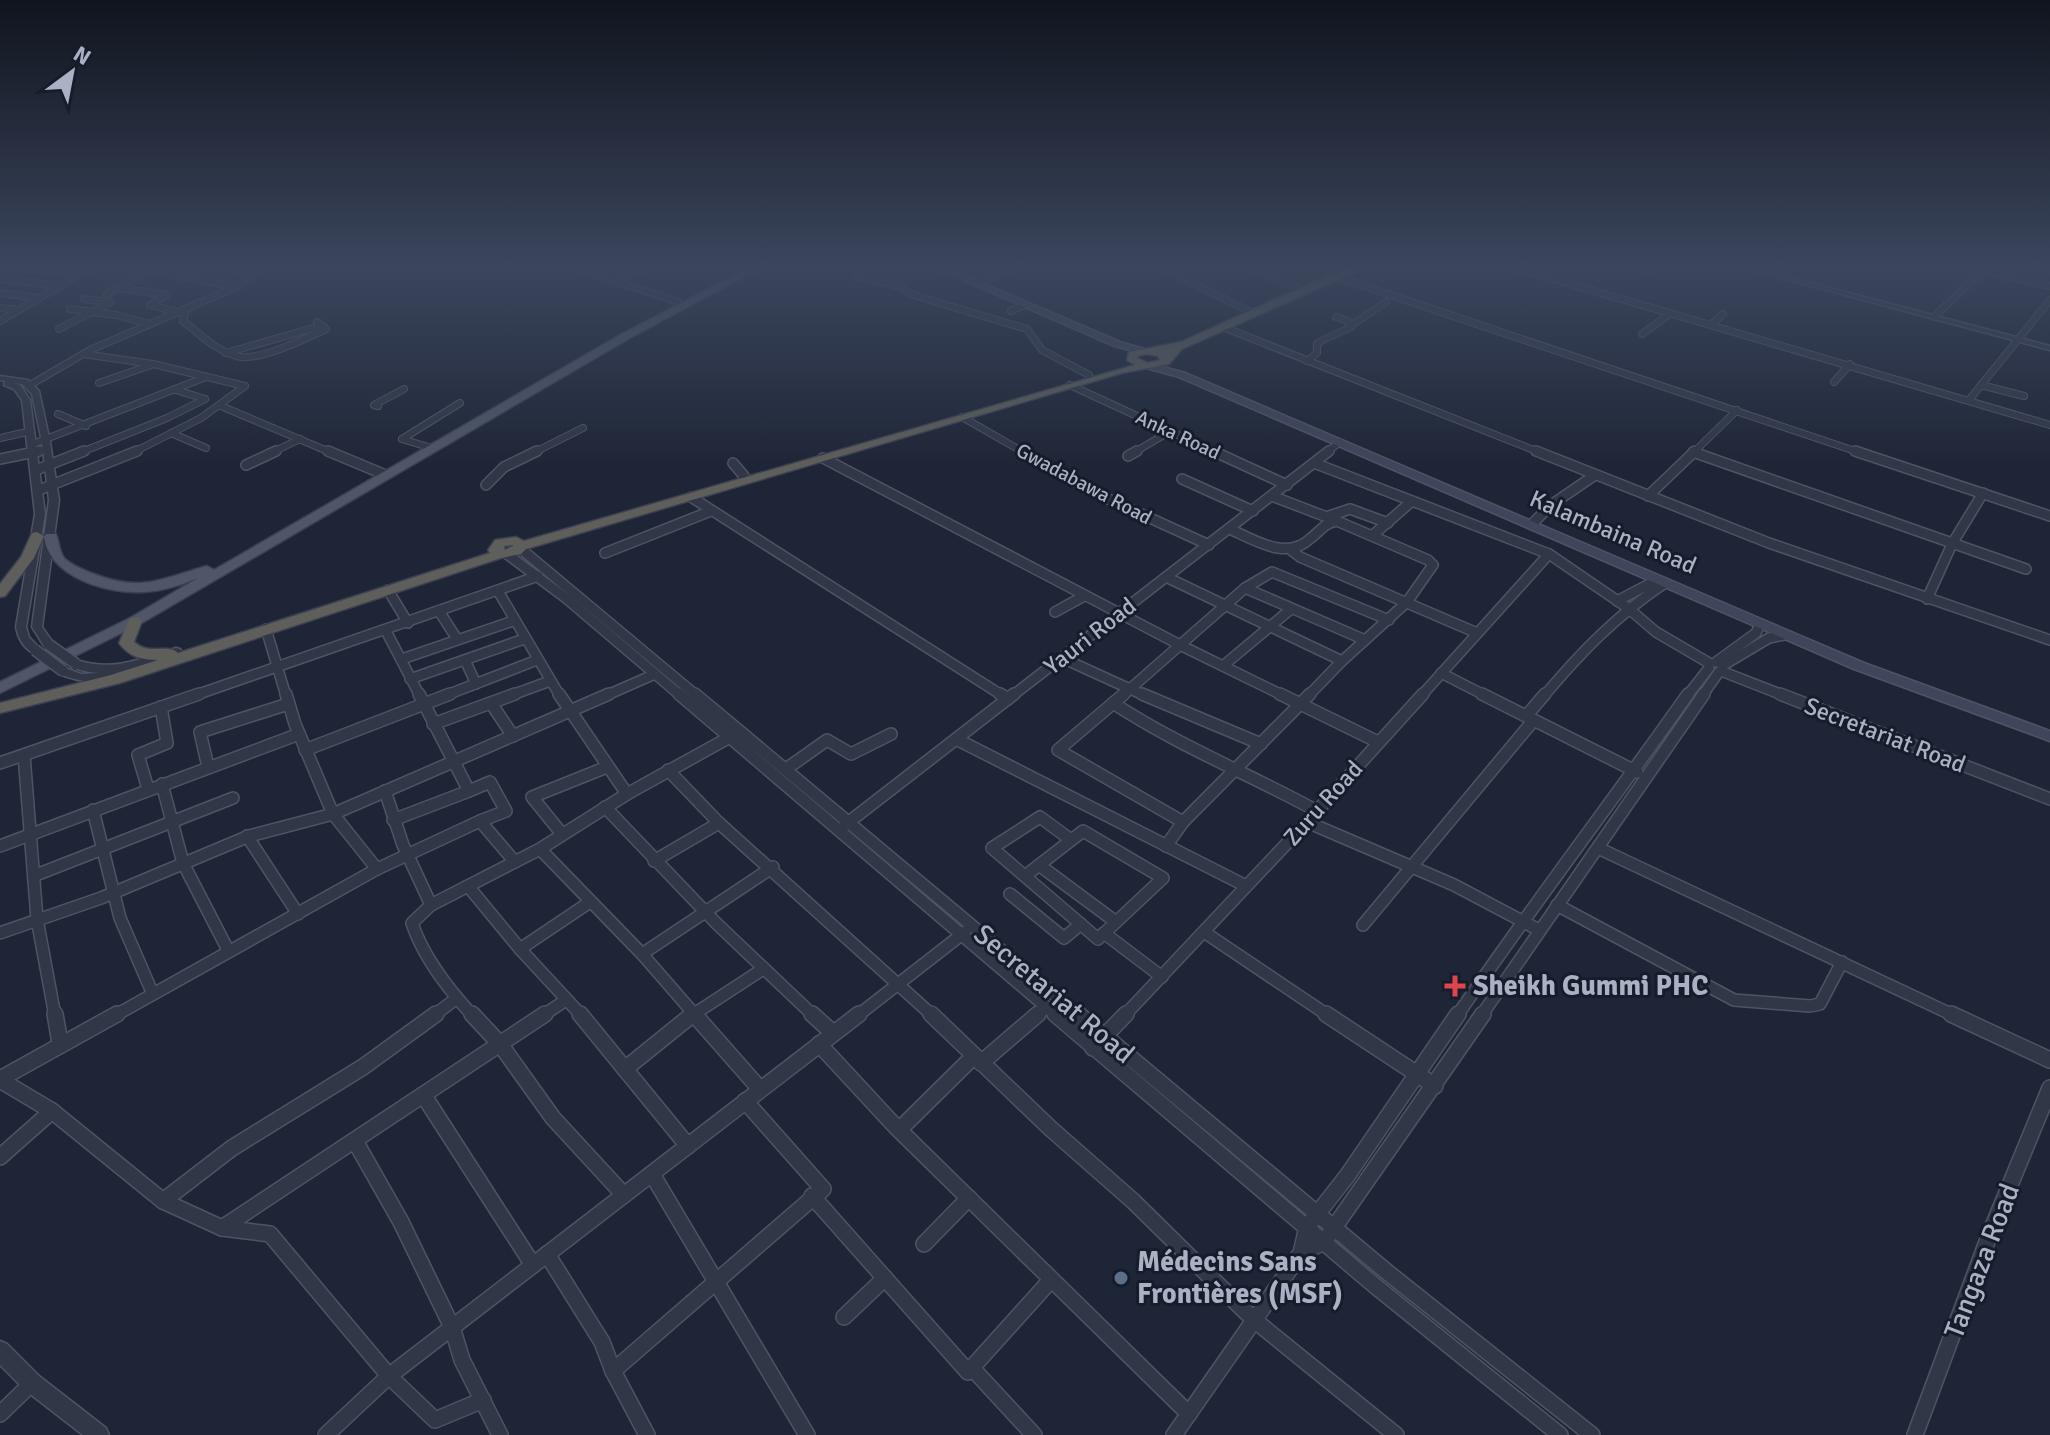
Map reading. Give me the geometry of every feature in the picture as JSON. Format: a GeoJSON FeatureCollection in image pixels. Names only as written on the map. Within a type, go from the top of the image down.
{"type":"FeatureCollection","features":[{"type":"Feature","properties":{"kind":"highway"},"geometry":{"type":"LineString","coordinates":[[135,621],[126,643],[133,652],[148,655],[176,652],[744,476],[1089,375],[1198,334]]}},
{"type":"Feature","properties":{"kind":"highway"},"geometry":{"type":"LineString","coordinates":[[0,708],[141,670],[510,549],[1121,370],[1162,364],[1178,347],[1207,334]]}},
{"type":"Feature","properties":{"kind":"highway"},"geometry":{"type":"LineString","coordinates":[[1148,351],[1166,359]]}},
{"type":"Feature","properties":{"kind":"highway"},"geometry":{"type":"LineString","coordinates":[[1132,357],[1138,364],[1148,366]]}},
{"type":"Feature","properties":{"kind":"highway"},"geometry":{"type":"LineString","coordinates":[[0,593],[44,537]]}},
{"type":"Feature","properties":{"kind":"main road"},"geometry":{"type":"LineString","coordinates":[[0,679],[241,555],[623,334]]}},
{"type":"Feature","properties":{"kind":"main road"},"geometry":{"type":"LineString","coordinates":[[0,688],[135,621],[630,334]]}},
{"type":"Feature","properties":{"kind":"main road"},"geometry":{"type":"LineString","coordinates":[[1088,334],[1121,348],[1132,357]]}},
{"type":"Feature","properties":{"kind":"main road"},"geometry":{"type":"LineString","coordinates":[[1094,334],[1117,344],[1148,351]]}},
{"type":"Feature","properties":{"kind":"main road","name":"Kalambaina Road"},"geometry":{"type":"LineString","coordinates":[[1166,359],[1179,368],[1534,522],[1870,664],[2050,729]]}},
{"type":"Feature","properties":{"kind":"main road"},"geometry":{"type":"LineString","coordinates":[[1148,366],[1169,369],[1859,666],[2050,736]]}},
{"type":"Feature","properties":{"kind":"main road"},"geometry":{"type":"LineString","coordinates":[[44,537],[61,563],[119,588],[146,588],[181,580],[241,555]]}},
{"type":"Feature","properties":{"kind":"street"},"geometry":{"type":"LineString","coordinates":[[30,385],[83,354],[128,334]]}},
{"type":"Feature","properties":{"kind":"street"},"geometry":{"type":"LineString","coordinates":[[200,334],[226,353],[242,358],[315,334]]}},
{"type":"Feature","properties":{"kind":"street"},"geometry":{"type":"LineString","coordinates":[[1031,334],[1042,350],[1089,375]]}},
{"type":"Feature","properties":{"kind":"street"},"geometry":{"type":"LineString","coordinates":[[1240,334],[1648,496],[1927,599],[2050,640]]}},
{"type":"Feature","properties":{"kind":"street"},"geometry":{"type":"LineString","coordinates":[[1307,361],[1317,353],[1320,340],[1340,334]]}},
{"type":"Feature","properties":{"kind":"street"},"geometry":{"type":"LineString","coordinates":[[1516,334],[2050,516]]}},
{"type":"Feature","properties":{"kind":"street"},"geometry":{"type":"LineString","coordinates":[[1743,334],[2050,425]]}},
{"type":"Feature","properties":{"kind":"street"},"geometry":{"type":"LineString","coordinates":[[1996,334],[2050,348]]}},
{"type":"Feature","properties":{"kind":"street"},"geometry":{"type":"LineString","coordinates":[[1969,400],[2023,334]]}},
{"type":"Feature","properties":{"kind":"street"},"geometry":{"type":"LineString","coordinates":[[39,490],[171,433],[221,406],[245,386],[153,364],[83,354]]}},
{"type":"Feature","properties":{"kind":"street"},"geometry":{"type":"LineString","coordinates":[[99,383],[153,364]]}},
{"type":"Feature","properties":{"kind":"street"},"geometry":{"type":"LineString","coordinates":[[1834,382],[1850,364]]}},
{"type":"Feature","properties":{"kind":"street"},"geometry":{"type":"LineString","coordinates":[[0,380],[19,380],[52,373]]}},
{"type":"Feature","properties":{"kind":"street"},"geometry":{"type":"LineString","coordinates":[[0,459],[47,446],[86,426],[208,377]]}},
{"type":"Feature","properties":{"kind":"street"},"geometry":{"type":"LineString","coordinates":[[0,380],[13,384],[24,394],[34,448],[44,537],[21,627],[24,638],[63,671],[92,679],[141,670]]}},
{"type":"Feature","properties":{"kind":"street"},"geometry":{"type":"LineString","coordinates":[[19,380],[30,385],[39,399],[52,487],[44,537],[37,620],[39,633],[48,644],[76,664],[95,670],[116,669],[176,652]]}},
{"type":"Feature","properties":{"kind":"street","name":"Anka Road"},"geometry":{"type":"LineString","coordinates":[[1070,385],[1287,485]]}},
{"type":"Feature","properties":{"kind":"street"},"geometry":{"type":"LineString","coordinates":[[1981,385],[2024,396]]}},
{"type":"Feature","properties":{"kind":"street"},"geometry":{"type":"LineString","coordinates":[[378,406],[374,405],[404,389]]}},
{"type":"Feature","properties":{"kind":"street"},"geometry":{"type":"LineString","coordinates":[[36,470],[167,418],[205,399],[176,390]]}},
{"type":"Feature","properties":{"kind":"street"},"geometry":{"type":"LineString","coordinates":[[428,447],[402,439],[460,403]]}},
{"type":"Feature","properties":{"kind":"street"},"geometry":{"type":"LineString","coordinates":[[221,406],[383,474]]}},
{"type":"Feature","properties":{"kind":"street"},"geometry":{"type":"LineString","coordinates":[[1648,496],[1737,410]]}},
{"type":"Feature","properties":{"kind":"street"},"geometry":{"type":"LineString","coordinates":[[58,414],[86,426]]}},
{"type":"Feature","properties":{"kind":"street","name":"Gwadabawa Road"},"geometry":{"type":"LineString","coordinates":[[962,417],[1093,492],[1209,545]]}},
{"type":"Feature","properties":{"kind":"street"},"geometry":{"type":"LineString","coordinates":[[486,485],[504,467],[583,428]]}},
{"type":"Feature","properties":{"kind":"street"},"geometry":{"type":"LineString","coordinates":[[0,438],[31,431]]}},
{"type":"Feature","properties":{"kind":"street"},"geometry":{"type":"LineString","coordinates":[[1128,456],[1169,432]]}},
{"type":"Feature","properties":{"kind":"street"},"geometry":{"type":"LineString","coordinates":[[171,433],[206,448]]}},
{"type":"Feature","properties":{"kind":"street"},"geometry":{"type":"LineString","coordinates":[[246,465],[300,439]]}},
{"type":"Feature","properties":{"kind":"street","name":"Yauri Road"},"geometry":{"type":"LineString","coordinates":[[844,826],[1340,442]]}},
{"type":"Feature","properties":{"kind":"street"},"geometry":{"type":"LineString","coordinates":[[1693,452],[2026,569]]}},
{"type":"Feature","properties":{"kind":"street"},"geometry":{"type":"LineString","coordinates":[[823,458],[1084,596],[1378,742]]}},
{"type":"Feature","properties":{"kind":"street"},"geometry":{"type":"LineString","coordinates":[[733,463],[744,476]]}},
{"type":"Feature","properties":{"kind":"street"},"geometry":{"type":"LineString","coordinates":[[1314,463],[1549,554],[1628,608],[1656,632],[1717,667]]}},
{"type":"Feature","properties":{"kind":"street"},"geometry":{"type":"LineString","coordinates":[[1302,473],[1338,472]]}},
{"type":"Feature","properties":{"kind":"street"},"geometry":{"type":"LineString","coordinates":[[1534,522],[1551,505],[1595,475]]}},
{"type":"Feature","properties":{"kind":"street"},"geometry":{"type":"LineString","coordinates":[[1182,479],[1253,511]]}},
{"type":"Feature","properties":{"kind":"street"},"geometry":{"type":"LineString","coordinates":[[1927,599],[1952,544],[1983,493]]}},
{"type":"Feature","properties":{"kind":"street"},"geometry":{"type":"LineString","coordinates":[[1166,846],[1183,822],[1300,703],[1407,602],[1433,565],[1428,560],[1381,542],[1373,535],[1272,496]]}},
{"type":"Feature","properties":{"kind":"street"},"geometry":{"type":"LineString","coordinates":[[691,497],[1008,699]]}},
{"type":"Feature","properties":{"kind":"street"},"geometry":{"type":"LineString","coordinates":[[1373,535],[1412,501]]}},
{"type":"Feature","properties":{"kind":"street"},"geometry":{"type":"LineString","coordinates":[[1230,529],[1266,546],[1291,550],[1302,547],[1333,518],[1335,511],[1348,509],[1388,523]]}},
{"type":"Feature","properties":{"kind":"street"},"geometry":{"type":"LineString","coordinates":[[605,553],[711,511]]}},
{"type":"Feature","properties":{"kind":"street","name":"Secretariat Road"},"geometry":{"type":"LineString","coordinates":[[510,549],[730,737],[844,826],[968,930],[1106,1036],[1530,1388],[1592,1435]]}},
{"type":"Feature","properties":{"kind":"street","name":"Secretariat Road"},"geometry":{"type":"LineString","coordinates":[[510,549],[786,769],[844,826]]}},
{"type":"Feature","properties":{"kind":"street"},"geometry":{"type":"LineString","coordinates":[[1291,550],[1300,557],[1477,633]]}},
{"type":"Feature","properties":{"kind":"street","name":"Zuru Road"},"geometry":{"type":"LineString","coordinates":[[1093,1048],[1307,822],[1549,554]]}},
{"type":"Feature","properties":{"kind":"street"},"geometry":{"type":"LineString","coordinates":[[1183,822],[1058,750],[1245,588],[1268,573],[1277,573],[1389,620]]}},
{"type":"Feature","properties":{"kind":"street"},"geometry":{"type":"LineString","coordinates":[[0,763],[538,576]]}},
{"type":"Feature","properties":{"kind":"street"},"geometry":{"type":"LineString","coordinates":[[1166,577],[1342,661]]}},
{"type":"Feature","properties":{"kind":"street"},"geometry":{"type":"LineString","coordinates":[[1617,601],[1661,582]]}},
{"type":"Feature","properties":{"kind":"street"},"geometry":{"type":"LineString","coordinates":[[1363,925],[1414,866],[1592,640],[1661,582]]}},
{"type":"Feature","properties":{"kind":"street"},"geometry":{"type":"LineString","coordinates":[[1245,588],[1365,640]]}},
{"type":"Feature","properties":{"kind":"street"},"geometry":{"type":"LineString","coordinates":[[388,590],[408,623]]}},
{"type":"Feature","properties":{"kind":"street"},"geometry":{"type":"LineString","coordinates":[[498,591],[550,681],[627,794]]}},
{"type":"Feature","properties":{"kind":"street"},"geometry":{"type":"LineString","coordinates":[[1055,612],[1084,596]]}},
{"type":"Feature","properties":{"kind":"street"},"geometry":{"type":"LineString","coordinates":[[1224,665],[1291,609]]}},
{"type":"Feature","properties":{"kind":"street"},"geometry":{"type":"LineString","coordinates":[[439,611],[457,639]]}},
{"type":"Feature","properties":{"kind":"street"},"geometry":{"type":"LineString","coordinates":[[402,659],[513,621]]}},
{"type":"Feature","properties":{"kind":"street"},"geometry":{"type":"LineString","coordinates":[[1174,1435],[1301,1253],[1307,1227],[1418,1075],[1522,920],[1640,774],[1717,667],[1756,633],[1760,624]]}},
{"type":"Feature","properties":{"kind":"street"},"geometry":{"type":"LineString","coordinates":[[266,629],[288,704],[333,814],[377,869]]}},
{"type":"Feature","properties":{"kind":"street"},"geometry":{"type":"LineString","coordinates":[[386,631],[469,791]]}},
{"type":"Feature","properties":{"kind":"street"},"geometry":{"type":"LineString","coordinates":[[1717,667],[1769,638],[1784,635]]}},
{"type":"Feature","properties":{"kind":"street"},"geometry":{"type":"LineString","coordinates":[[410,679],[524,639]]}},
{"type":"Feature","properties":{"kind":"street"},"geometry":{"type":"LineString","coordinates":[[1062,658],[1261,744]]}},
{"type":"Feature","properties":{"kind":"street"},"geometry":{"type":"LineString","coordinates":[[465,660],[476,684]]}},
{"type":"Feature","properties":{"kind":"street"},"geometry":{"type":"LineString","coordinates":[[305,750],[537,660]]}},
{"type":"Feature","properties":{"kind":"street","name":"Secretariat Road"},"geometry":{"type":"LineString","coordinates":[[1717,667],[2050,792]]}},
{"type":"Feature","properties":{"kind":"street","name":"Secretariat Road"},"geometry":{"type":"LineString","coordinates":[[1717,667],[2050,799]]}},
{"type":"Feature","properties":{"kind":"street"},"geometry":{"type":"LineString","coordinates":[[1441,673],[1640,774]]}},
{"type":"Feature","properties":{"kind":"street"},"geometry":{"type":"LineString","coordinates":[[0,933],[112,893],[247,836],[298,819],[333,814],[655,674]]}},
{"type":"Feature","properties":{"kind":"street"},"geometry":{"type":"LineString","coordinates":[[433,724],[550,681]]}},
{"type":"Feature","properties":{"kind":"street"},"geometry":{"type":"LineString","coordinates":[[491,703],[513,736]]}},
{"type":"Feature","properties":{"kind":"street"},"geometry":{"type":"LineString","coordinates":[[1113,703],[1160,734],[1237,768],[1317,811]]}},
{"type":"Feature","properties":{"kind":"street"},"geometry":{"type":"LineString","coordinates":[[208,767],[200,732],[288,704]]}},
{"type":"Feature","properties":{"kind":"street"},"geometry":{"type":"LineString","coordinates":[[148,789],[138,755],[167,743],[161,707]]}},
{"type":"Feature","properties":{"kind":"street"},"geometry":{"type":"LineString","coordinates":[[0,846],[299,734]]}},
{"type":"Feature","properties":{"kind":"street"},"geometry":{"type":"LineString","coordinates":[[786,769],[827,740],[851,754],[891,734]]}},
{"type":"Feature","properties":{"kind":"street"},"geometry":{"type":"LineString","coordinates":[[624,1195],[553,1118],[500,1044],[457,998],[412,928],[412,923],[431,905],[540,849],[627,794],[730,737]]}},
{"type":"Feature","properties":{"kind":"street"},"geometry":{"type":"LineString","coordinates":[[958,740],[1246,886]]}},
{"type":"Feature","properties":{"kind":"street"},"geometry":{"type":"LineString","coordinates":[[24,755],[36,875],[37,919],[60,1043]]}},
{"type":"Feature","properties":{"kind":"street"},"geometry":{"type":"LineString","coordinates":[[562,834],[532,797],[607,767]]}},
{"type":"Feature","properties":{"kind":"street"},"geometry":{"type":"LineString","coordinates":[[668,770],[719,823],[773,867],[1133,1201],[1253,1319],[1396,1435]]}},
{"type":"Feature","properties":{"kind":"street"},"geometry":{"type":"LineString","coordinates":[[1301,1253],[1324,1242],[1435,1086],[1598,848],[1640,774]]}},
{"type":"Feature","properties":{"kind":"street"},"geometry":{"type":"LineString","coordinates":[[393,820],[490,782],[506,811],[377,869],[60,1043],[0,1080],[52,1111],[163,1201],[222,1228],[270,1234],[389,1376],[435,1420],[483,1400]]}},
{"type":"Feature","properties":{"kind":"street"},"geometry":{"type":"LineString","coordinates":[[162,784],[183,863],[228,950]]}},
{"type":"Feature","properties":{"kind":"street"},"geometry":{"type":"LineString","coordinates":[[385,791],[393,820],[431,905]]}},
{"type":"Feature","properties":{"kind":"street"},"geometry":{"type":"LineString","coordinates":[[36,875],[233,798]]}},
{"type":"Feature","properties":{"kind":"street"},"geometry":{"type":"LineString","coordinates":[[605,807],[654,861],[833,1033]]}},
{"type":"Feature","properties":{"kind":"street"},"geometry":{"type":"LineString","coordinates":[[93,810],[112,893],[152,992]]}},
{"type":"Feature","properties":{"kind":"street"},"geometry":{"type":"LineString","coordinates":[[1025,876],[1083,831],[1163,878],[1098,939],[992,848],[1040,817],[1071,840]]}},
{"type":"Feature","properties":{"kind":"street"},"geometry":{"type":"LineString","coordinates":[[480,821],[515,862]]}},
{"type":"Feature","properties":{"kind":"street"},"geometry":{"type":"LineString","coordinates":[[1307,822],[1414,866],[1539,930]]}},
{"type":"Feature","properties":{"kind":"street"},"geometry":{"type":"LineString","coordinates":[[654,861],[719,823]]}},
{"type":"Feature","properties":{"kind":"street"},"geometry":{"type":"LineString","coordinates":[[247,836],[298,914]]}},
{"type":"Feature","properties":{"kind":"street"},"geometry":{"type":"LineString","coordinates":[[1598,848],[2050,1060]]}},
{"type":"Feature","properties":{"kind":"street"},"geometry":{"type":"LineString","coordinates":[[540,849],[642,954],[760,1089]]}},
{"type":"Feature","properties":{"kind":"street"},"geometry":{"type":"LineString","coordinates":[[1039,865],[1116,922]]}},
{"type":"Feature","properties":{"kind":"street"},"geometry":{"type":"LineString","coordinates":[[642,954],[773,867]]}},
{"type":"Feature","properties":{"kind":"street"},"geometry":{"type":"LineString","coordinates":[[468,886],[688,1146]]}},
{"type":"Feature","properties":{"kind":"street"},"geometry":{"type":"LineString","coordinates":[[1010,894],[1064,938],[1081,924]]}},
{"type":"Feature","properties":{"kind":"street"},"geometry":{"type":"LineString","coordinates":[[520,949],[590,902]]}},
{"type":"Feature","properties":{"kind":"street"},"geometry":{"type":"LineString","coordinates":[[1557,905],[1734,1000],[1810,1006],[1820,1004],[1842,962]]}},
{"type":"Feature","properties":{"kind":"street"},"geometry":{"type":"LineString","coordinates":[[326,1435],[389,1376],[968,930]]}},
{"type":"Feature","properties":{"kind":"street","name":"Secretariat Road"},"geometry":{"type":"LineString","coordinates":[[968,930],[1046,1007],[1093,1048],[1447,1346],[1560,1435]]}},
{"type":"Feature","properties":{"kind":"street"},"geometry":{"type":"LineString","coordinates":[[1204,932],[1435,1086]]}},
{"type":"Feature","properties":{"kind":"street"},"geometry":{"type":"LineString","coordinates":[[1104,933],[1162,977]]}},
{"type":"Feature","properties":{"kind":"street"},"geometry":{"type":"LineString","coordinates":[[625,1069],[694,1013],[763,969]]}},
{"type":"Feature","properties":{"kind":"street"},"geometry":{"type":"LineString","coordinates":[[163,1201],[232,1148],[363,1067],[457,998]]}},
{"type":"Feature","properties":{"kind":"street"},"geometry":{"type":"LineString","coordinates":[[222,1228],[566,1000]]}},
{"type":"Feature","properties":{"kind":"street"},"geometry":{"type":"LineString","coordinates":[[899,1130],[978,1060],[1046,1007]]}},
{"type":"Feature","properties":{"kind":"street"},"geometry":{"type":"LineString","coordinates":[[819,1044],[899,1130],[1189,1414]]}},
{"type":"Feature","properties":{"kind":"street","name":"Tangaza Road"},"geometry":{"type":"LineString","coordinates":[[1915,1435],[1991,1231],[2050,1088]]}},
{"type":"Feature","properties":{"kind":"street"},"geometry":{"type":"LineString","coordinates":[[424,1096],[533,1265]]}},
{"type":"Feature","properties":{"kind":"street"},"geometry":{"type":"LineString","coordinates":[[613,1371],[823,1189],[745,1101]]}},
{"type":"Feature","properties":{"kind":"street"},"geometry":{"type":"LineString","coordinates":[[0,1157],[52,1111]]}},
{"type":"Feature","properties":{"kind":"street"},"geometry":{"type":"LineString","coordinates":[[355,1141],[401,1222],[452,1327],[462,1360],[500,1435]]}},
{"type":"Feature","properties":{"kind":"street"},"geometry":{"type":"LineString","coordinates":[[652,1174],[807,1435]]}},
{"type":"Feature","properties":{"kind":"street"},"geometry":{"type":"LineString","coordinates":[[812,1196],[968,1372],[1050,1281]]}},
{"type":"Feature","properties":{"kind":"street"},"geometry":{"type":"LineString","coordinates":[[924,1244],[969,1198]]}},
{"type":"Feature","properties":{"kind":"street"},"geometry":{"type":"LineString","coordinates":[[547,1254],[602,1342],[613,1371],[647,1435]]}},
{"type":"Feature","properties":{"kind":"street"},"geometry":{"type":"LineString","coordinates":[[844,1317],[885,1278]]}},
{"type":"Feature","properties":{"kind":"street"},"geometry":{"type":"LineString","coordinates":[[0,1351],[32,1383],[99,1435]]}},
{"type":"Feature","properties":{"kind":"street"},"geometry":{"type":"LineString","coordinates":[[972,1368],[1034,1435]]}},
{"type":"Feature","properties":{"kind":"street"},"geometry":{"type":"LineString","coordinates":[[0,1414],[32,1383]]}},
{"type":"Feature","properties":{"kind":"place","name":"Sheikh Gummi PHC"},"geometry":{"type":"Point","coordinates":[1455,986]}},
{"type":"Feature","properties":{"kind":"place","name":"Médecins Sans Frontières (MSF)"},"geometry":{"type":"Point","coordinates":[1121,1278]}}]}
